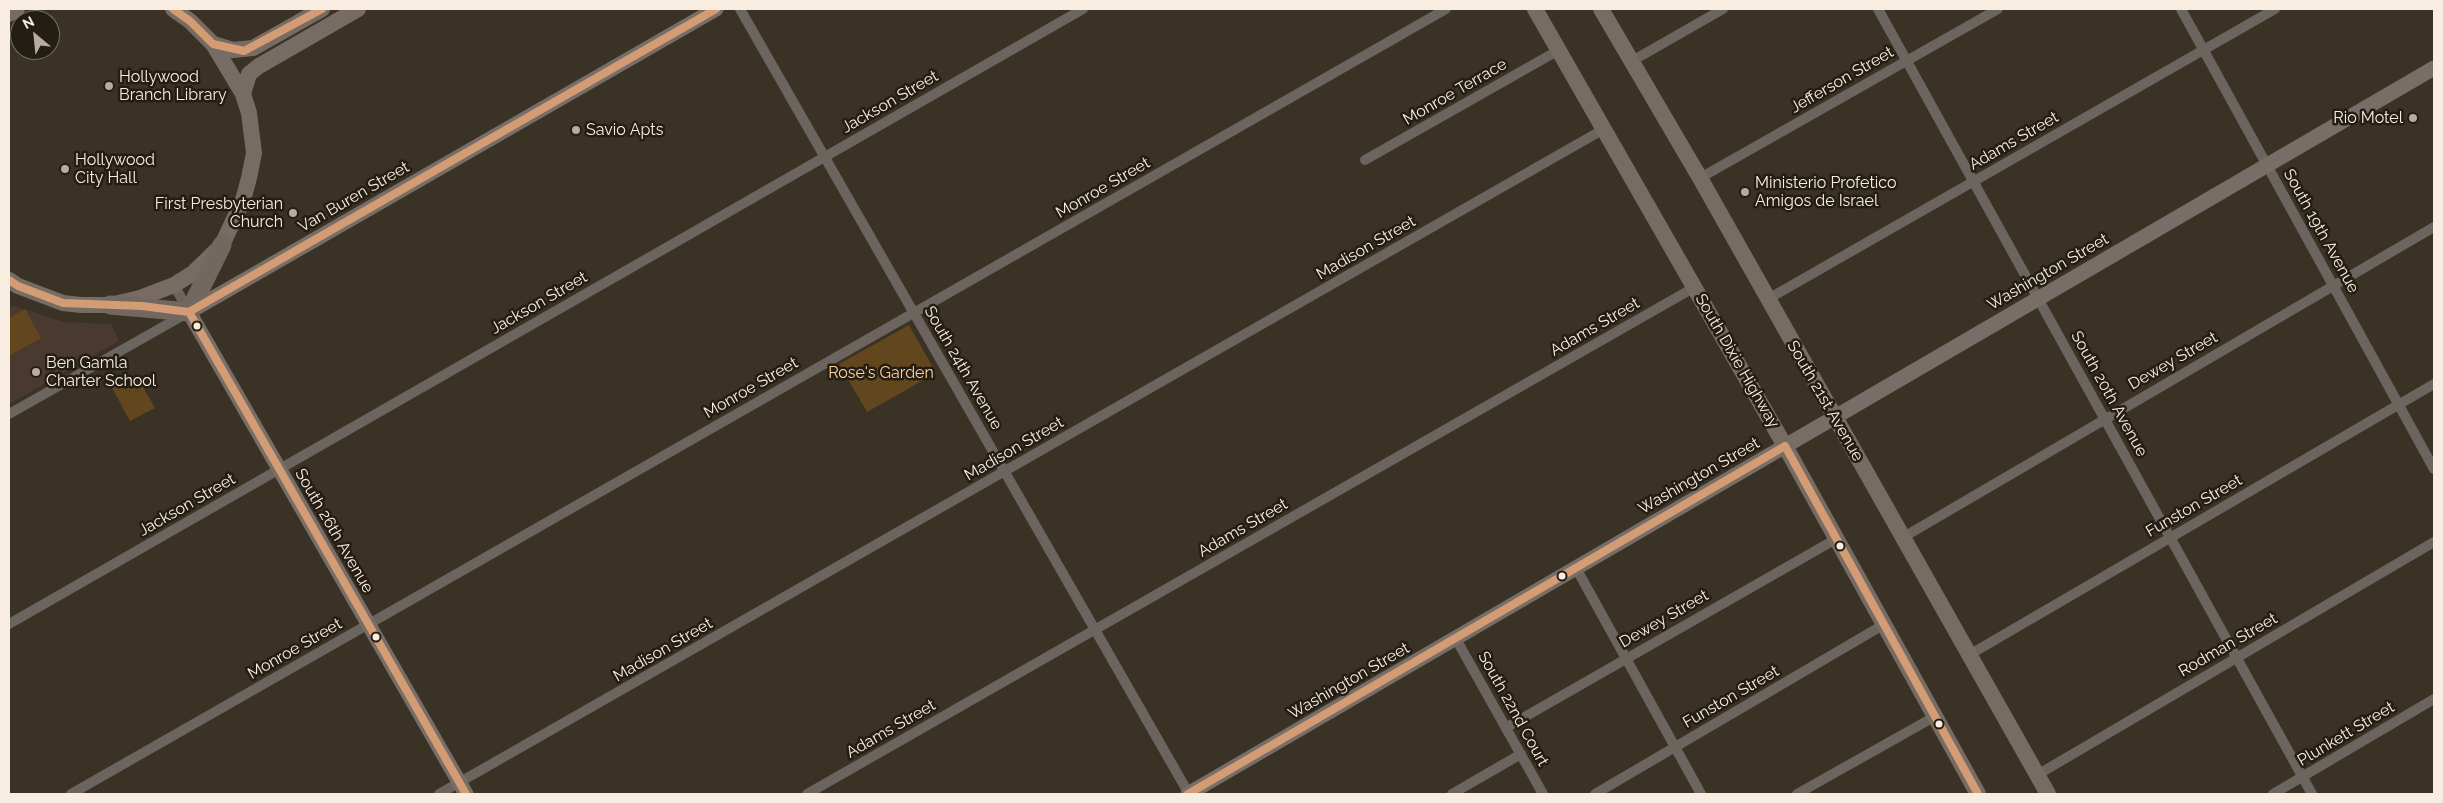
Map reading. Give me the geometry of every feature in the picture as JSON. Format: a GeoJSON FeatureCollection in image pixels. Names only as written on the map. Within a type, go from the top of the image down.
{"type":"FeatureCollection","features":[{"type":"Feature","properties":{"kind":"highway"},"geometry":{"type":"LineString","coordinates":[[110,305],[189,312],[222,245]]}},
{"type":"Feature","properties":{"kind":"main road"},"geometry":{"type":"LineString","coordinates":[[9,280],[18,286],[63,302],[82,306],[110,305],[140,298],[174,285],[193,273],[222,245],[243,200],[254,153],[249,113],[243,94],[213,44],[190,21],[174,9]]}},
{"type":"Feature","properties":{"kind":"main road"},"geometry":{"type":"LineString","coordinates":[[213,44],[233,50],[253,48],[322,9]]}},
{"type":"Feature","properties":{"kind":"main road"},"geometry":{"type":"LineString","coordinates":[[243,94],[249,74],[259,66],[358,9]]}},
{"type":"Feature","properties":{"kind":"main road","name":"South Dixie Highway"},"geometry":{"type":"LineString","coordinates":[[1535,9],[1785,446],[1883,626],[1978,794]]}},
{"type":"Feature","properties":{"kind":"main road","name":"South 21st Avenue"},"geometry":{"type":"LineString","coordinates":[[1601,9],[1700,178],[2048,794]]}},
{"type":"Feature","properties":{"kind":"street","name":"Van Buren Street"},"geometry":{"type":"LineString","coordinates":[[9,414],[716,9]]}},
{"type":"Feature","properties":{"kind":"street","name":"South 24th Avenue"},"geometry":{"type":"LineString","coordinates":[[740,9],[1006,471],[1189,794]]}},
{"type":"Feature","properties":{"kind":"street","name":"Jackson Street"},"geometry":{"type":"LineString","coordinates":[[9,624],[1083,9]]}},
{"type":"Feature","properties":{"kind":"street","name":"Monroe Street"},"geometry":{"type":"LineString","coordinates":[[71,794],[1446,9]]}},
{"type":"Feature","properties":{"kind":"street"},"geometry":{"type":"LineString","coordinates":[[1632,61],[1723,9]]}},
{"type":"Feature","properties":{"kind":"street","name":"South 20th Avenue"},"geometry":{"type":"LineString","coordinates":[[1878,9],[2312,794]]}},
{"type":"Feature","properties":{"kind":"street","name":"Jefferson Street"},"geometry":{"type":"LineString","coordinates":[[1700,178],[1998,9]]}},
{"type":"Feature","properties":{"kind":"street","name":"South 19th Avenue"},"geometry":{"type":"LineString","coordinates":[[2181,9],[2400,404],[2434,469]]}},
{"type":"Feature","properties":{"kind":"street","name":"Adams Street"},"geometry":{"type":"LineString","coordinates":[[1768,299],[2275,9]]}},
{"type":"Feature","properties":{"kind":"street","name":"Monroe Terrace"},"geometry":{"type":"LineString","coordinates":[[1365,160],[1559,50]]}},
{"type":"Feature","properties":{"kind":"street","name":"Washington Street"},"geometry":{"type":"LineString","coordinates":[[1189,794],[2434,68]]}},
{"type":"Feature","properties":{"kind":"street","name":"Madison Street"},"geometry":{"type":"LineString","coordinates":[[439,794],[463,789],[1006,471],[1604,129]]}},
{"type":"Feature","properties":{"kind":"street","name":"Dewey Street"},"geometry":{"type":"LineString","coordinates":[[1902,538],[2434,226]]}},
{"type":"Feature","properties":{"kind":"street","name":"South 26th Avenue"},"geometry":{"type":"LineString","coordinates":[[174,285],[463,789]]}},
{"type":"Feature","properties":{"kind":"street","name":"Adams Street"},"geometry":{"type":"LineString","coordinates":[[807,794],[1695,288]]}},
{"type":"Feature","properties":{"kind":"street","name":"Funston Street"},"geometry":{"type":"LineString","coordinates":[[1970,655],[2434,384]]}},
{"type":"Feature","properties":{"kind":"street","name":"Dewey Street"},"geometry":{"type":"LineString","coordinates":[[1507,727],[1836,539]]}},
{"type":"Feature","properties":{"kind":"street","name":"Rodman Street"},"geometry":{"type":"LineString","coordinates":[[2037,775],[2434,542]]}},
{"type":"Feature","properties":{"kind":"street"},"geometry":{"type":"LineString","coordinates":[[1576,568],[1701,794]]}},
{"type":"Feature","properties":{"kind":"street","name":"Funston Street"},"geometry":{"type":"LineString","coordinates":[[1594,794],[1883,626]]}},
{"type":"Feature","properties":{"kind":"street","name":"South 22nd Court"},"geometry":{"type":"LineString","coordinates":[[1456,639],[1543,794]]}},
{"type":"Feature","properties":{"kind":"street","name":"Plunkett Street"},"geometry":{"type":"LineString","coordinates":[[2274,794],[2434,699]]}},
{"type":"Feature","properties":{"kind":"street"},"geometry":{"type":"LineString","coordinates":[[1797,794],[1934,717]]}},
{"type":"Feature","properties":{"kind":"street"},"geometry":{"type":"LineString","coordinates":[[1452,794],[1521,754]]}},
{"type":"Feature","properties":{"kind":"shaded area","name":"Ben Gamla Charter School"},"geometry":{"type":"Polygon","coordinates":[[[14,306],[64,322],[111,324],[119,341],[9,404],[9,308],[14,306]]]}},
{"type":"Feature","properties":{"kind":"green space"},"geometry":{"type":"Polygon","coordinates":[[[25,309],[41,338],[9,356],[9,318],[25,309]]]}},
{"type":"Feature","properties":{"kind":"green space","name":"Rose's Garden"},"geometry":{"type":"Polygon","coordinates":[[[909,325],[936,373],[867,412],[839,364],[909,325]]]}},
{"type":"Feature","properties":{"kind":"green space"},"geometry":{"type":"Polygon","coordinates":[[[136,375],[155,408],[130,421],[112,388],[136,375]]]}},
{"type":"Feature","properties":{"kind":"transit line"},"geometry":{"type":"LineString","coordinates":[[173,9],[190,21],[213,44],[244,51],[322,9]]}},
{"type":"Feature","properties":{"kind":"transit line"},"geometry":{"type":"LineString","coordinates":[[189,312],[716,9]]}},
{"type":"Feature","properties":{"kind":"transit line"},"geometry":{"type":"LineString","coordinates":[[9,280],[18,286],[63,303],[142,306],[189,312]]}},
{"type":"Feature","properties":{"kind":"transit line"},"geometry":{"type":"LineString","coordinates":[[189,312],[466,794]]}},
{"type":"Feature","properties":{"kind":"transit line"},"geometry":{"type":"LineString","coordinates":[[1188,794],[1785,446],[1978,794]]}},
{"type":"Feature","properties":{"kind":"place","name":"Hollywood Branch Library"},"geometry":{"type":"Point","coordinates":[109,86]}},
{"type":"Feature","properties":{"kind":"place","name":"Rio Motel"},"geometry":{"type":"Point","coordinates":[2413,118]}},
{"type":"Feature","properties":{"kind":"place","name":"Savio Apts"},"geometry":{"type":"Point","coordinates":[576,130]}},
{"type":"Feature","properties":{"kind":"place","name":"Hollywood City Hall"},"geometry":{"type":"Point","coordinates":[65,169]}},
{"type":"Feature","properties":{"kind":"place","name":"Ministerio Profetico Amigos de Israel"},"geometry":{"type":"Point","coordinates":[1745,192]}},
{"type":"Feature","properties":{"kind":"place","name":"First Presbyterian Church"},"geometry":{"type":"Point","coordinates":[293,213]}},
{"type":"Feature","properties":{"kind":"place","name":"Ben Gamla Charter School"},"geometry":{"type":"Point","coordinates":[36,372]}}]}
